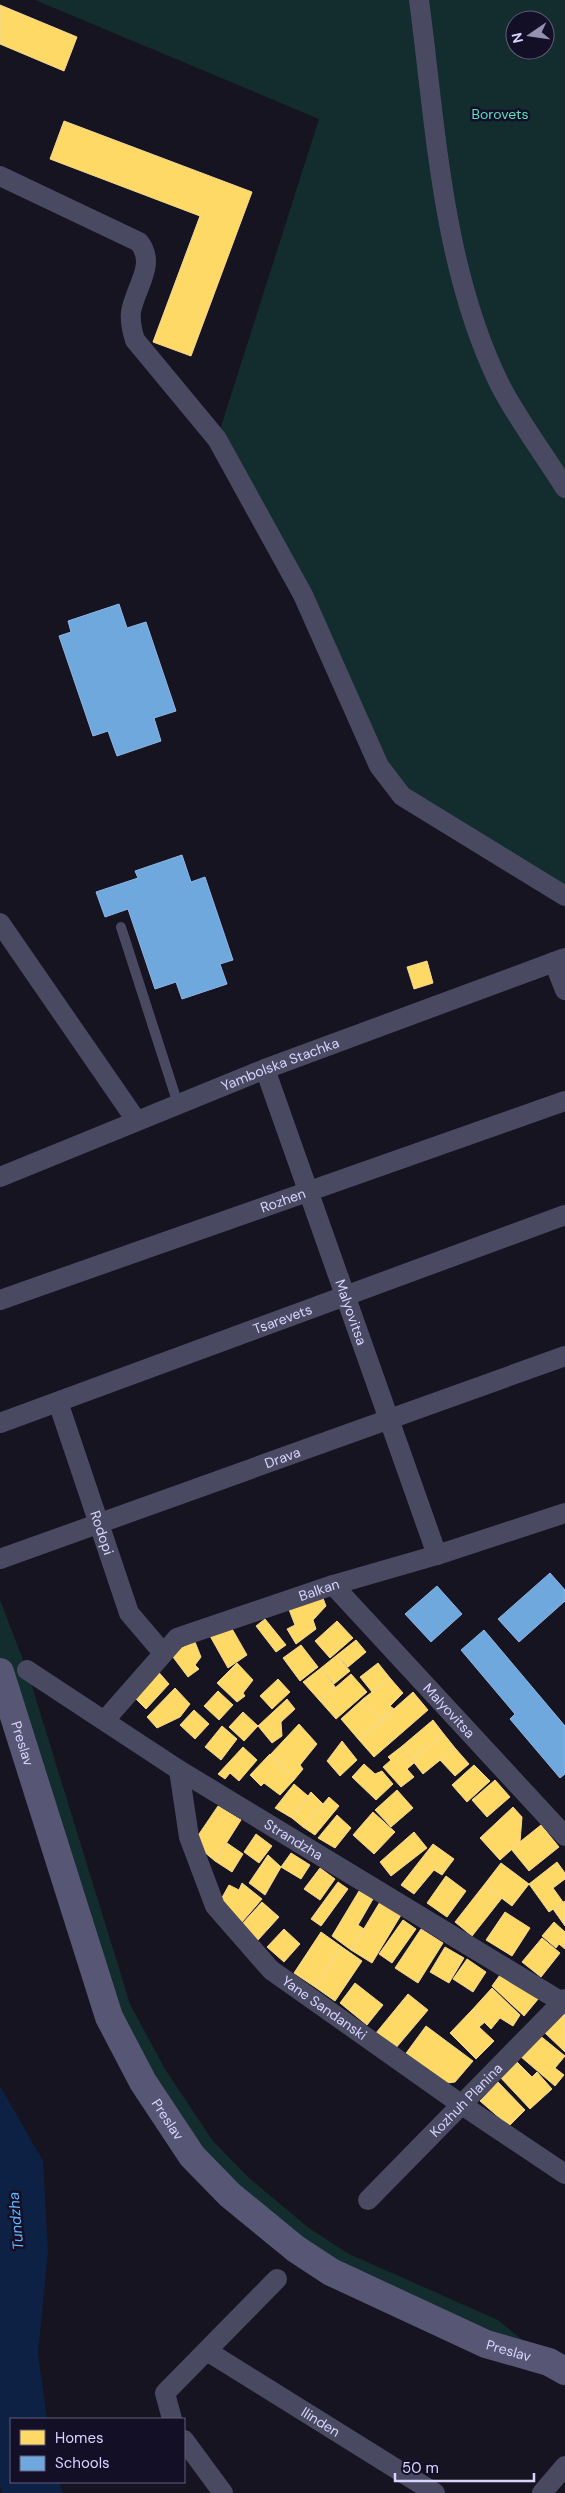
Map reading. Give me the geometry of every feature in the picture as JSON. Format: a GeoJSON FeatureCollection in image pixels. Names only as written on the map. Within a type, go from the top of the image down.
{"type":"FeatureCollection","features":[{"type":"Feature","properties":{"kind":"main road","name":"Preslav"},"geometry":{"type":"LineString","coordinates":[[0,1672],[109,2017],[143,2082],[192,2156],[230,2195],[296,2249],[331,2272],[486,2344],[549,2362],[565,2371]]}},
{"type":"Feature","properties":{"kind":"street"},"geometry":{"type":"LineString","coordinates":[[419,0],[448,226],[459,274],[500,385],[565,488]]}},
{"type":"Feature","properties":{"kind":"street"},"geometry":{"type":"LineString","coordinates":[[0,176],[139,242],[148,259],[131,312],[131,327],[135,340],[217,440],[303,595],[379,766],[402,796],[565,896]]}},
{"type":"Feature","properties":{"kind":"street"},"geometry":{"type":"LineString","coordinates":[[0,923],[136,1120]]}},
{"type":"Feature","properties":{"kind":"street"},"geometry":{"type":"LineString","coordinates":[[559,960],[565,990]]}},
{"type":"Feature","properties":{"kind":"street","name":"Yambolska Stachka"},"geometry":{"type":"LineString","coordinates":[[0,1177],[265,1069],[559,960]]}},
{"type":"Feature","properties":{"kind":"street","name":"Malyovitsa"},"geometry":{"type":"LineString","coordinates":[[265,1069],[437,1555]]}},
{"type":"Feature","properties":{"kind":"street","name":"Rozhen"},"geometry":{"type":"LineString","coordinates":[[0,1300],[565,1101]]}},
{"type":"Feature","properties":{"kind":"street","name":"Tsarevets"},"geometry":{"type":"LineString","coordinates":[[0,1423],[565,1215]]}},
{"type":"Feature","properties":{"kind":"street","name":"Drava"},"geometry":{"type":"LineString","coordinates":[[0,1559],[565,1356]]}},
{"type":"Feature","properties":{"kind":"street","name":"Rodopi"},"geometry":{"type":"LineString","coordinates":[[58,1402],[129,1613],[164,1653]]}},
{"type":"Feature","properties":{"kind":"street","name":"Balkan"},"geometry":{"type":"LineString","coordinates":[[105,1720],[176,1638],[333,1585],[437,1555],[565,1513]]}},
{"type":"Feature","properties":{"kind":"street","name":"Malyovitsa"},"geometry":{"type":"LineString","coordinates":[[333,1585],[565,1836]]}},
{"type":"Feature","properties":{"kind":"street","name":"Strandzha"},"geometry":{"type":"LineString","coordinates":[[27,1670],[179,1770],[564,2002]]}},
{"type":"Feature","properties":{"kind":"street","name":"Yane Sandanski"},"geometry":{"type":"LineString","coordinates":[[179,1770],[189,1837],[215,1906],[271,1970],[462,2105],[565,2174]]}},
{"type":"Feature","properties":{"kind":"street","name":"Kozhuh Planina"},"geometry":{"type":"LineString","coordinates":[[368,2200],[564,2002]]}},
{"type":"Feature","properties":{"kind":"street"},"geometry":{"type":"LineString","coordinates":[[172,2418],[166,2394],[277,2278]]}},
{"type":"Feature","properties":{"kind":"street","name":"Ilinden"},"geometry":{"type":"LineString","coordinates":[[207,2351],[435,2493]]}},
{"type":"Feature","properties":{"kind":"street"},"geometry":{"type":"LineString","coordinates":[[185,2441],[223,2493]]}},
{"type":"Feature","properties":{"kind":"street"},"geometry":{"type":"LineString","coordinates":[[552,2490],[565,2466]]}},
{"type":"Feature","properties":{"kind":"lane"},"geometry":{"type":"LineString","coordinates":[[121,927],[178,1104]]}},
{"type":"Feature","properties":{"kind":"green space","name":"Borovets"},"geometry":{"type":"Polygon","coordinates":[[[35,0],[565,0],[565,896],[402,796],[217,439],[319,119],[35,0]]]}},
{"type":"Feature","properties":{"kind":"green space"},"geometry":{"type":"Polygon","coordinates":[[[0,1600],[27,1670],[130,2004],[165,2069],[213,2141],[249,2178],[309,2228],[349,2254],[498,2320],[549,2362],[331,2272],[230,2195],[143,2082],[0,1672],[0,1600]]]}},
{"type":"Feature","properties":{"kind":"water","name":"Tundzha"},"geometry":{"type":"Polygon","coordinates":[[[0,2086],[43,2161],[48,2252],[38,2354],[47,2418],[10,2418],[10,2483],[59,2483],[63,2493],[2,2493],[0,2486],[0,2086]]]}},
{"type":"Feature","properties":{"kind":"building: Homes"},"geometry":{"type":"Polygon","coordinates":[[[0,5],[77,37],[64,71],[0,44],[0,5]]]}},
{"type":"Feature","properties":{"kind":"building: Homes"},"geometry":{"type":"Polygon","coordinates":[[[64,121],[252,192],[191,356],[153,342],[200,216],[50,159],[64,121]]]}},
{"type":"Feature","properties":{"kind":"building: Homes"},"geometry":{"type":"Polygon","coordinates":[[[427,961],[433,983],[414,989],[407,967],[427,961]]]}},
{"type":"Feature","properties":{"kind":"building: Homes"},"geometry":{"type":"Polygon","coordinates":[[[321,1593],[326,1606],[313,1620],[316,1629],[296,1644],[287,1629],[295,1625],[288,1607],[321,1593]]]}},
{"type":"Feature","properties":{"kind":"building: Homes"},"geometry":{"type":"Polygon","coordinates":[[[265,1619],[286,1645],[276,1652],[256,1626],[265,1619]]]}},
{"type":"Feature","properties":{"kind":"building: Homes"},"geometry":{"type":"Polygon","coordinates":[[[337,1621],[353,1638],[330,1658],[315,1641],[337,1621]]]}},
{"type":"Feature","properties":{"kind":"building: Homes"},"geometry":{"type":"Polygon","coordinates":[[[231,1627],[247,1655],[228,1668],[210,1636],[231,1627]]]}},
{"type":"Feature","properties":{"kind":"building: Homes"},"geometry":{"type":"Polygon","coordinates":[[[356,1640],[366,1652],[348,1667],[337,1655],[356,1640]]]}},
{"type":"Feature","properties":{"kind":"building: Homes"},"geometry":{"type":"Polygon","coordinates":[[[195,1642],[201,1657],[195,1665],[199,1669],[188,1677],[170,1653],[195,1642]]]}},
{"type":"Feature","properties":{"kind":"building: Homes"},"geometry":{"type":"Polygon","coordinates":[[[301,1645],[318,1667],[300,1681],[283,1658],[301,1645]]]}},
{"type":"Feature","properties":{"kind":"building: Homes"},"geometry":{"type":"Polygon","coordinates":[[[337,1655],[350,1671],[334,1684],[321,1668],[337,1655]]]}},
{"type":"Feature","properties":{"kind":"building: Homes"},"geometry":{"type":"Polygon","coordinates":[[[237,1663],[253,1680],[243,1693],[245,1696],[237,1702],[217,1683],[237,1663]]]}},
{"type":"Feature","properties":{"kind":"building: Homes"},"geometry":{"type":"Polygon","coordinates":[[[378,1663],[390,1678],[372,1692],[360,1677],[378,1663]]]}},
{"type":"Feature","properties":{"kind":"building: Homes"},"geometry":{"type":"Polygon","coordinates":[[[155,1668],[169,1684],[146,1709],[132,1695],[155,1668]]]}},
{"type":"Feature","properties":{"kind":"building: Homes"},"geometry":{"type":"Polygon","coordinates":[[[321,1668],[336,1688],[320,1701],[303,1682],[321,1668]]]}},
{"type":"Feature","properties":{"kind":"building: Homes"},"geometry":{"type":"Polygon","coordinates":[[[351,1674],[367,1692],[336,1719],[320,1701],[351,1674]]]}},
{"type":"Feature","properties":{"kind":"building: Homes"},"geometry":{"type":"Polygon","coordinates":[[[390,1678],[403,1693],[390,1706],[394,1709],[382,1721],[363,1699],[390,1678]]]}},
{"type":"Feature","properties":{"kind":"building: Homes"},"geometry":{"type":"Polygon","coordinates":[[[278,1679],[290,1692],[272,1709],[260,1696],[278,1679]]]}},
{"type":"Feature","properties":{"kind":"building: Homes"},"geometry":{"type":"Polygon","coordinates":[[[175,1688],[190,1704],[180,1717],[157,1728],[147,1717],[175,1688]]]}},
{"type":"Feature","properties":{"kind":"building: Homes"},"geometry":{"type":"Polygon","coordinates":[[[218,1691],[233,1705],[219,1720],[204,1706],[218,1691]]]}},
{"type":"Feature","properties":{"kind":"building: Homes"},"geometry":{"type":"Polygon","coordinates":[[[413,1692],[428,1710],[374,1757],[359,1740],[413,1692]]]}},
{"type":"Feature","properties":{"kind":"building: Homes"},"geometry":{"type":"Polygon","coordinates":[[[287,1699],[295,1709],[281,1722],[282,1736],[272,1743],[258,1726],[287,1699]]]}},
{"type":"Feature","properties":{"kind":"building: Homes"},"geometry":{"type":"Polygon","coordinates":[[[363,1699],[382,1721],[359,1740],[341,1719],[363,1699]]]}},
{"type":"Feature","properties":{"kind":"building: Homes"},"geometry":{"type":"Polygon","coordinates":[[[194,1710],[209,1724],[195,1739],[180,1725],[194,1710]]]}},
{"type":"Feature","properties":{"kind":"building: Homes"},"geometry":{"type":"Polygon","coordinates":[[[243,1712],[258,1726],[244,1741],[229,1727],[243,1712]]]}},
{"type":"Feature","properties":{"kind":"building: Homes"},"geometry":{"type":"Polygon","coordinates":[[[433,1720],[443,1733],[412,1760],[401,1747],[433,1720]]]}},
{"type":"Feature","properties":{"kind":"building: Homes"},"geometry":{"type":"Polygon","coordinates":[[[299,1724],[317,1744],[300,1765],[303,1769],[294,1780],[270,1755],[299,1724]]]}},
{"type":"Feature","properties":{"kind":"building: Homes"},"geometry":{"type":"Polygon","coordinates":[[[222,1726],[237,1739],[221,1760],[205,1747],[222,1726]]]}},
{"type":"Feature","properties":{"kind":"building: Homes"},"geometry":{"type":"Polygon","coordinates":[[[443,1733],[455,1748],[423,1774],[412,1760],[443,1733]]]}},
{"type":"Feature","properties":{"kind":"building: Homes"},"geometry":{"type":"Polygon","coordinates":[[[342,1741],[357,1760],[340,1776],[327,1761],[342,1741]]]}},
{"type":"Feature","properties":{"kind":"building: Homes"},"geometry":{"type":"Polygon","coordinates":[[[243,1747],[257,1760],[239,1781],[230,1773],[225,1779],[218,1774],[243,1747]]]}},
{"type":"Feature","properties":{"kind":"building: Homes"},"geometry":{"type":"Polygon","coordinates":[[[401,1747],[414,1763],[407,1769],[414,1777],[401,1787],[383,1767],[391,1760],[388,1757],[401,1747]]]}},
{"type":"Feature","properties":{"kind":"building: Homes"},"geometry":{"type":"Polygon","coordinates":[[[455,1748],[469,1764],[455,1776],[440,1760],[455,1748]]]}},
{"type":"Feature","properties":{"kind":"building: Homes"},"geometry":{"type":"Polygon","coordinates":[[[270,1754],[294,1780],[280,1795],[264,1783],[261,1786],[250,1775],[270,1754]]]}},
{"type":"Feature","properties":{"kind":"building: Homes"},"geometry":{"type":"Polygon","coordinates":[[[364,1764],[375,1774],[382,1771],[393,1784],[376,1800],[352,1777],[364,1764]]]}},
{"type":"Feature","properties":{"kind":"building: Homes"},"geometry":{"type":"Polygon","coordinates":[[[474,1765],[490,1781],[467,1802],[452,1785],[474,1765]]]}},
{"type":"Feature","properties":{"kind":"building: Homes"},"geometry":{"type":"Polygon","coordinates":[[[495,1780],[510,1797],[487,1817],[472,1800],[495,1780]]]}},
{"type":"Feature","properties":{"kind":"building: Homes"},"geometry":{"type":"Polygon","coordinates":[[[294,1784],[308,1796],[292,1818],[275,1808],[294,1784]]]}},
{"type":"Feature","properties":{"kind":"building: Homes"},"geometry":{"type":"Polygon","coordinates":[[[397,1790],[413,1808],[391,1827],[375,1810],[397,1790]]]}},
{"type":"Feature","properties":{"kind":"building: Homes"},"geometry":{"type":"Polygon","coordinates":[[[311,1792],[323,1804],[303,1827],[292,1818],[311,1792]]]}},
{"type":"Feature","properties":{"kind":"building: Homes"},"geometry":{"type":"Polygon","coordinates":[[[329,1797],[339,1806],[315,1835],[303,1827],[329,1797]]]}},
{"type":"Feature","properties":{"kind":"building: Homes"},"geometry":{"type":"Polygon","coordinates":[[[218,1806],[241,1820],[215,1861],[203,1851],[197,1837],[218,1806]]]}},
{"type":"Feature","properties":{"kind":"building: Homes"},"geometry":{"type":"Polygon","coordinates":[[[513,1807],[522,1817],[520,1842],[500,1860],[480,1838],[513,1807]]]}},
{"type":"Feature","properties":{"kind":"building: Homes"},"geometry":{"type":"Polygon","coordinates":[[[373,1812],[395,1832],[374,1854],[353,1835],[373,1812]]]}},
{"type":"Feature","properties":{"kind":"building: Homes"},"geometry":{"type":"Polygon","coordinates":[[[337,1815],[351,1828],[335,1848],[318,1838],[337,1815]]]}},
{"type":"Feature","properties":{"kind":"building: Homes"},"geometry":{"type":"Polygon","coordinates":[[[541,1825],[559,1847],[529,1871],[511,1849],[541,1825]]]}},
{"type":"Feature","properties":{"kind":"building: Homes"},"geometry":{"type":"Polygon","coordinates":[[[414,1832],[427,1848],[391,1876],[380,1862],[414,1832]]]}},
{"type":"Feature","properties":{"kind":"building: Homes"},"geometry":{"type":"Polygon","coordinates":[[[256,1834],[272,1846],[259,1863],[244,1852],[256,1834]]]}},
{"type":"Feature","properties":{"kind":"building: Homes"},"geometry":{"type":"Polygon","coordinates":[[[227,1843],[243,1854],[232,1872],[215,1861],[227,1843]]]}},
{"type":"Feature","properties":{"kind":"building: Homes"},"geometry":{"type":"Polygon","coordinates":[[[433,1844],[454,1859],[442,1875],[434,1870],[414,1894],[401,1885],[433,1844]]]}},
{"type":"Feature","properties":{"kind":"building: Homes"},"geometry":{"type":"Polygon","coordinates":[[[291,1853],[310,1865],[301,1879],[281,1867],[291,1853]]]}},
{"type":"Feature","properties":{"kind":"building: Homes"},"geometry":{"type":"Polygon","coordinates":[[[268,1855],[281,1867],[265,1895],[249,1883],[268,1855]]]}},
{"type":"Feature","properties":{"kind":"building: Homes"},"geometry":{"type":"Polygon","coordinates":[[[557,1862],[565,1873],[565,1879],[553,1888],[563,1902],[549,1912],[529,1884],[557,1862]]]}},
{"type":"Feature","properties":{"kind":"building: Homes"},"geometry":{"type":"Polygon","coordinates":[[[501,1863],[529,1884],[512,1906],[484,1885],[501,1863]]]}},
{"type":"Feature","properties":{"kind":"building: Homes"},"geometry":{"type":"Polygon","coordinates":[[[320,1868],[335,1879],[320,1900],[304,1889],[320,1868]]]}},
{"type":"Feature","properties":{"kind":"building: Homes"},"geometry":{"type":"Polygon","coordinates":[[[446,1876],[466,1891],[447,1917],[427,1903],[446,1876]]]}},
{"type":"Feature","properties":{"kind":"building: Homes"},"geometry":{"type":"Polygon","coordinates":[[[338,1882],[348,1889],[321,1926],[311,1919],[338,1882]]]}},
{"type":"Feature","properties":{"kind":"building: Homes"},"geometry":{"type":"Polygon","coordinates":[[[242,1883],[262,1899],[242,1922],[219,1903],[229,1885],[239,1890],[242,1883]]]}},
{"type":"Feature","properties":{"kind":"building: Homes"},"geometry":{"type":"Polygon","coordinates":[[[484,1885],[502,1898],[472,1936],[455,1922],[484,1885]]]}},
{"type":"Feature","properties":{"kind":"building: Homes"},"geometry":{"type":"Polygon","coordinates":[[[359,1891],[373,1899],[358,1925],[364,1929],[351,1950],[332,1936],[359,1891]]]}},
{"type":"Feature","properties":{"kind":"building: Homes"},"geometry":{"type":"Polygon","coordinates":[[[565,1901],[565,1926],[553,1909],[565,1901]]]}},
{"type":"Feature","properties":{"kind":"building: Homes"},"geometry":{"type":"Polygon","coordinates":[[[262,1902],[279,1917],[258,1940],[242,1924],[262,1902]]]}},
{"type":"Feature","properties":{"kind":"building: Homes"},"geometry":{"type":"Polygon","coordinates":[[[380,1902],[401,1915],[372,1963],[351,1950],[380,1902]]]}},
{"type":"Feature","properties":{"kind":"building: Homes"},"geometry":{"type":"Polygon","coordinates":[[[505,1912],[530,1928],[512,1956],[486,1940],[505,1912]]]}},
{"type":"Feature","properties":{"kind":"building: Homes"},"geometry":{"type":"Polygon","coordinates":[[[403,1920],[416,1929],[392,1963],[379,1954],[403,1920]]]}},
{"type":"Feature","properties":{"kind":"building: Homes"},"geometry":{"type":"Polygon","coordinates":[[[554,1922],[565,1932],[565,1949],[559,1944],[556,1948],[542,1936],[554,1922]]]}},
{"type":"Feature","properties":{"kind":"building: Homes"},"geometry":{"type":"Polygon","coordinates":[[[284,1929],[300,1944],[284,1962],[267,1947],[284,1929]]]}},
{"type":"Feature","properties":{"kind":"building: Homes"},"geometry":{"type":"Polygon","coordinates":[[[421,1929],[443,1943],[418,1983],[395,1968],[421,1929]]]}},
{"type":"Feature","properties":{"kind":"building: Homes"},"geometry":{"type":"Polygon","coordinates":[[[321,1932],[342,1947],[315,1987],[294,1973],[321,1932]]]}},
{"type":"Feature","properties":{"kind":"building: Homes"},"geometry":{"type":"Polygon","coordinates":[[[542,1938],[560,1953],[541,1977],[522,1962],[542,1938]]]}},
{"type":"Feature","properties":{"kind":"building: Homes"},"geometry":{"type":"Polygon","coordinates":[[[342,1947],[362,1961],[335,2001],[315,1987],[342,1947]]]}},
{"type":"Feature","properties":{"kind":"building: Homes"},"geometry":{"type":"Polygon","coordinates":[[[445,1947],[464,1958],[449,1983],[430,1972],[445,1947]]]}},
{"type":"Feature","properties":{"kind":"building: Homes"},"geometry":{"type":"Polygon","coordinates":[[[467,1959],[486,1972],[473,1992],[453,1979],[467,1959]]]}},
{"type":"Feature","properties":{"kind":"building: Homes"},"geometry":{"type":"Polygon","coordinates":[[[500,1975],[539,1998],[524,2016],[492,1986],[500,1975]]]}},
{"type":"Feature","properties":{"kind":"building: Homes"},"geometry":{"type":"Polygon","coordinates":[[[355,1983],[383,2005],[367,2025],[340,2003],[355,1983]]]}},
{"type":"Feature","properties":{"kind":"building: Homes"},"geometry":{"type":"Polygon","coordinates":[[[492,1988],[520,2015],[513,2026],[500,2018],[491,2029],[472,2010],[492,1988]]]}},
{"type":"Feature","properties":{"kind":"building: Homes"},"geometry":{"type":"Polygon","coordinates":[[[408,1994],[428,2010],[395,2049],[376,2033],[408,1994]]]}},
{"type":"Feature","properties":{"kind":"building: Homes"},"geometry":{"type":"Polygon","coordinates":[[[472,2010],[485,2022],[479,2027],[494,2041],[476,2059],[450,2033],[472,2010]]]}},
{"type":"Feature","properties":{"kind":"building: Homes"},"geometry":{"type":"Polygon","coordinates":[[[563,2013],[565,2014],[565,2052],[543,2031],[563,2013]]]}},
{"type":"Feature","properties":{"kind":"building: Homes"},"geometry":{"type":"Polygon","coordinates":[[[426,2026],[473,2061],[455,2082],[439,2084],[404,2056],[426,2026]]]}},
{"type":"Feature","properties":{"kind":"building: Homes"},"geometry":{"type":"Polygon","coordinates":[[[538,2034],[565,2056],[555,2068],[564,2075],[555,2086],[520,2056],[538,2034]]]}},
{"type":"Feature","properties":{"kind":"building: Homes"},"geometry":{"type":"Polygon","coordinates":[[[516,2061],[532,2077],[537,2072],[552,2089],[530,2109],[499,2076],[516,2061]]]}},
{"type":"Feature","properties":{"kind":"building: Homes"},"geometry":{"type":"Polygon","coordinates":[[[498,2082],[525,2110],[509,2126],[480,2101],[498,2082]]]}},
{"type":"Feature","properties":{"kind":"building: Schools"},"geometry":{"type":"Polygon","coordinates":[[[119,604],[127,628],[146,622],[176,711],[154,718],[161,741],[117,756],[108,731],[93,736],[59,636],[71,632],[68,621],[119,604]]]}},
{"type":"Feature","properties":{"kind":"building: Schools"},"geometry":{"type":"Polygon","coordinates":[[[182,855],[191,882],[205,877],[233,960],[220,964],[227,984],[182,999],[176,982],[155,989],[128,909],[105,917],[96,892],[138,878],[135,871],[182,855]]]}},
{"type":"Feature","properties":{"kind":"building: Schools"},"geometry":{"type":"Polygon","coordinates":[[[550,1573],[565,1590],[565,1601],[519,1642],[498,1619],[550,1573]]]}},
{"type":"Feature","properties":{"kind":"building: Schools"},"geometry":{"type":"Polygon","coordinates":[[[437,1586],[462,1614],[431,1642],[405,1614],[437,1586]]]}},
{"type":"Feature","properties":{"kind":"building: Schools"},"geometry":{"type":"Polygon","coordinates":[[[484,1630],[565,1726],[565,1774],[560,1778],[510,1719],[515,1714],[461,1650],[484,1630]]]}}]}
